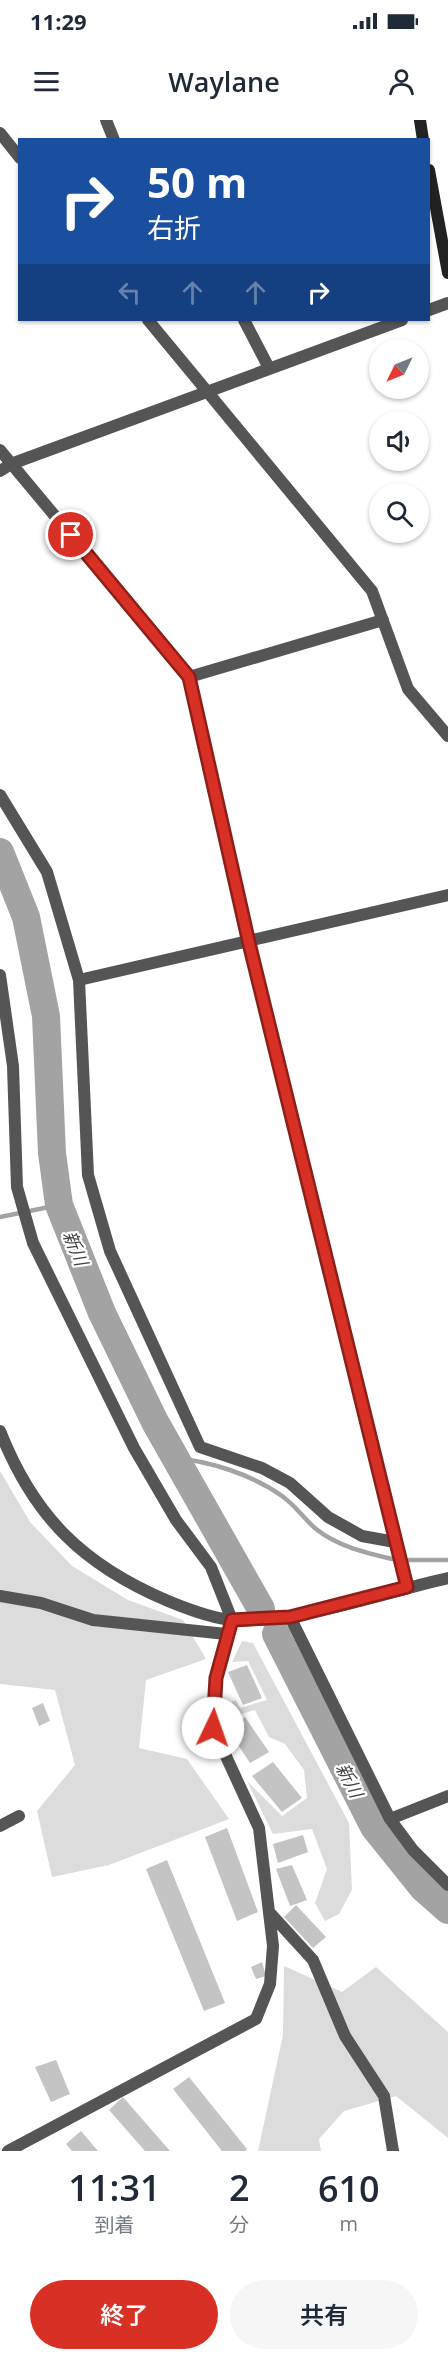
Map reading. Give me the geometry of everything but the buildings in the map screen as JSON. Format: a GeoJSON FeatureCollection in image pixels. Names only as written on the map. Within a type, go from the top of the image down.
{"type":"FeatureCollection","features":[{"type":"Feature","properties":{"kind":"street"},"geometry":{"type":"LineString","coordinates":[[106,120],[113,138]]}},
{"type":"Feature","properties":{"kind":"street"},"geometry":{"type":"LineString","coordinates":[[420,120],[423,138]]}},
{"type":"Feature","properties":{"kind":"street"},"geometry":{"type":"LineString","coordinates":[[0,133],[18,156]]}},
{"type":"Feature","properties":{"kind":"street"},"geometry":{"type":"LineString","coordinates":[[430,175],[448,273]]}},
{"type":"Feature","properties":{"kind":"street"},"geometry":{"type":"LineString","coordinates":[[430,310],[448,303]]}},
{"type":"Feature","properties":{"kind":"street"},"geometry":{"type":"LineString","coordinates":[[149,321],[372,591],[408,689],[448,736]]}},
{"type":"Feature","properties":{"kind":"street"},"geometry":{"type":"LineString","coordinates":[[245,321],[269,368]]}},
{"type":"Feature","properties":{"kind":"street"},"geometry":{"type":"LineString","coordinates":[[0,471],[11,464],[399,321]]}},
{"type":"Feature","properties":{"kind":"street"},"geometry":{"type":"LineString","coordinates":[[0,450],[189,677],[249,943],[407,1587]]}},
{"type":"Feature","properties":{"kind":"street"},"geometry":{"type":"LineString","coordinates":[[189,677],[383,620]]}},
{"type":"Feature","properties":{"kind":"street"},"geometry":{"type":"LineString","coordinates":[[0,795],[47,872],[79,980],[88,1175],[110,1251],[200,1447],[262,1468],[290,1483],[328,1517],[362,1536],[395,1542]]}},
{"type":"Feature","properties":{"kind":"street"},"geometry":{"type":"LineString","coordinates":[[79,980],[249,943],[448,895]]}},
{"type":"Feature","properties":{"kind":"street"},"geometry":{"type":"LineString","coordinates":[[0,975],[13,1066],[17,1187],[33,1243],[134,1448],[176,1520],[211,1567],[232,1620],[226,1634],[216,1678],[213,1728],[259,1828],[273,1946],[270,1984],[256,2019],[8,2151]]}},
{"type":"Feature","properties":{"kind":"street"},"geometry":{"type":"LineString","coordinates":[[0,1431],[13,1465],[41,1509],[72,1544],[137,1588],[182,1607],[232,1620],[290,1617],[448,1578]]}},
{"type":"Feature","properties":{"kind":"street"},"geometry":{"type":"LineString","coordinates":[[0,1596],[41,1603],[93,1620],[226,1634]]}},
{"type":"Feature","properties":{"kind":"street"},"geometry":{"type":"LineString","coordinates":[[290,1617],[390,1819],[413,1850],[448,1885]]}},
{"type":"Feature","properties":{"kind":"street"},"geometry":{"type":"LineString","coordinates":[[390,1819],[448,1796]]}},
{"type":"Feature","properties":{"kind":"street"},"geometry":{"type":"LineString","coordinates":[[0,1826],[20,1816]]}},
{"type":"Feature","properties":{"kind":"street"},"geometry":{"type":"LineString","coordinates":[[270,1913],[313,1960],[345,2036],[384,2096],[393,2151]]}},
{"type":"Feature","properties":{"kind":"shaded area"},"geometry":{"type":"Polygon","coordinates":[[[0,1471],[30,1522],[72,1566],[128,1600],[183,1620],[206,1659],[146,1680],[139,1748],[187,1759],[229,1819],[109,1865],[52,1877],[37,1811],[75,1765],[55,1690],[0,1684],[0,1471]]]}},
{"type":"Feature","properties":{"kind":"shaded area"},"geometry":{"type":"Polygon","coordinates":[[[242,1641],[253,1643],[349,1823],[352,1890],[339,1914],[325,1921],[315,1903],[327,1869],[312,1829],[273,1834],[247,1781],[282,1816],[307,1798],[304,1770],[285,1744],[269,1737],[255,1710],[228,1718],[223,1706],[236,1700],[240,1708],[267,1700],[248,1661],[232,1662],[242,1641]]]}},
{"type":"Feature","properties":{"kind":"shaded area"},"geometry":{"type":"Polygon","coordinates":[[[284,1966],[342,1992],[376,1967],[448,2032],[448,2138],[396,2096],[344,2111],[319,2139],[321,2151],[258,2151],[283,2035],[284,1966]]]}},
{"type":"Feature","properties":{"kind":"waterway","name":"新川"},"geometry":{"type":"LineString","coordinates":[[0,852],[26,917],[46,1016],[52,1153],[59,1205],[102,1313],[155,1422],[261,1609]]}},
{"type":"Feature","properties":{"kind":"waterway"},"geometry":{"type":"LineString","coordinates":[[0,1217],[59,1205]]}},
{"type":"Feature","properties":{"kind":"waterway"},"geometry":{"type":"LineString","coordinates":[[174,1458],[231,1470],[271,1488],[324,1535],[352,1548],[392,1559]]}},
{"type":"Feature","properties":{"kind":"waterway"},"geometry":{"type":"LineString","coordinates":[[408,1560],[448,1560]]}},
{"type":"Feature","properties":{"kind":"waterway","name":"新川"},"geometry":{"type":"LineString","coordinates":[[276,1634],[374,1827],[423,1888],[448,1910]]}},
{"type":"Feature","properties":{"kind":"route"},"geometry":{"type":"LineString","coordinates":[[71,535],[189,677],[249,943],[407,1587],[290,1617],[232,1620],[226,1634],[216,1678],[213,1728]]}}]}
